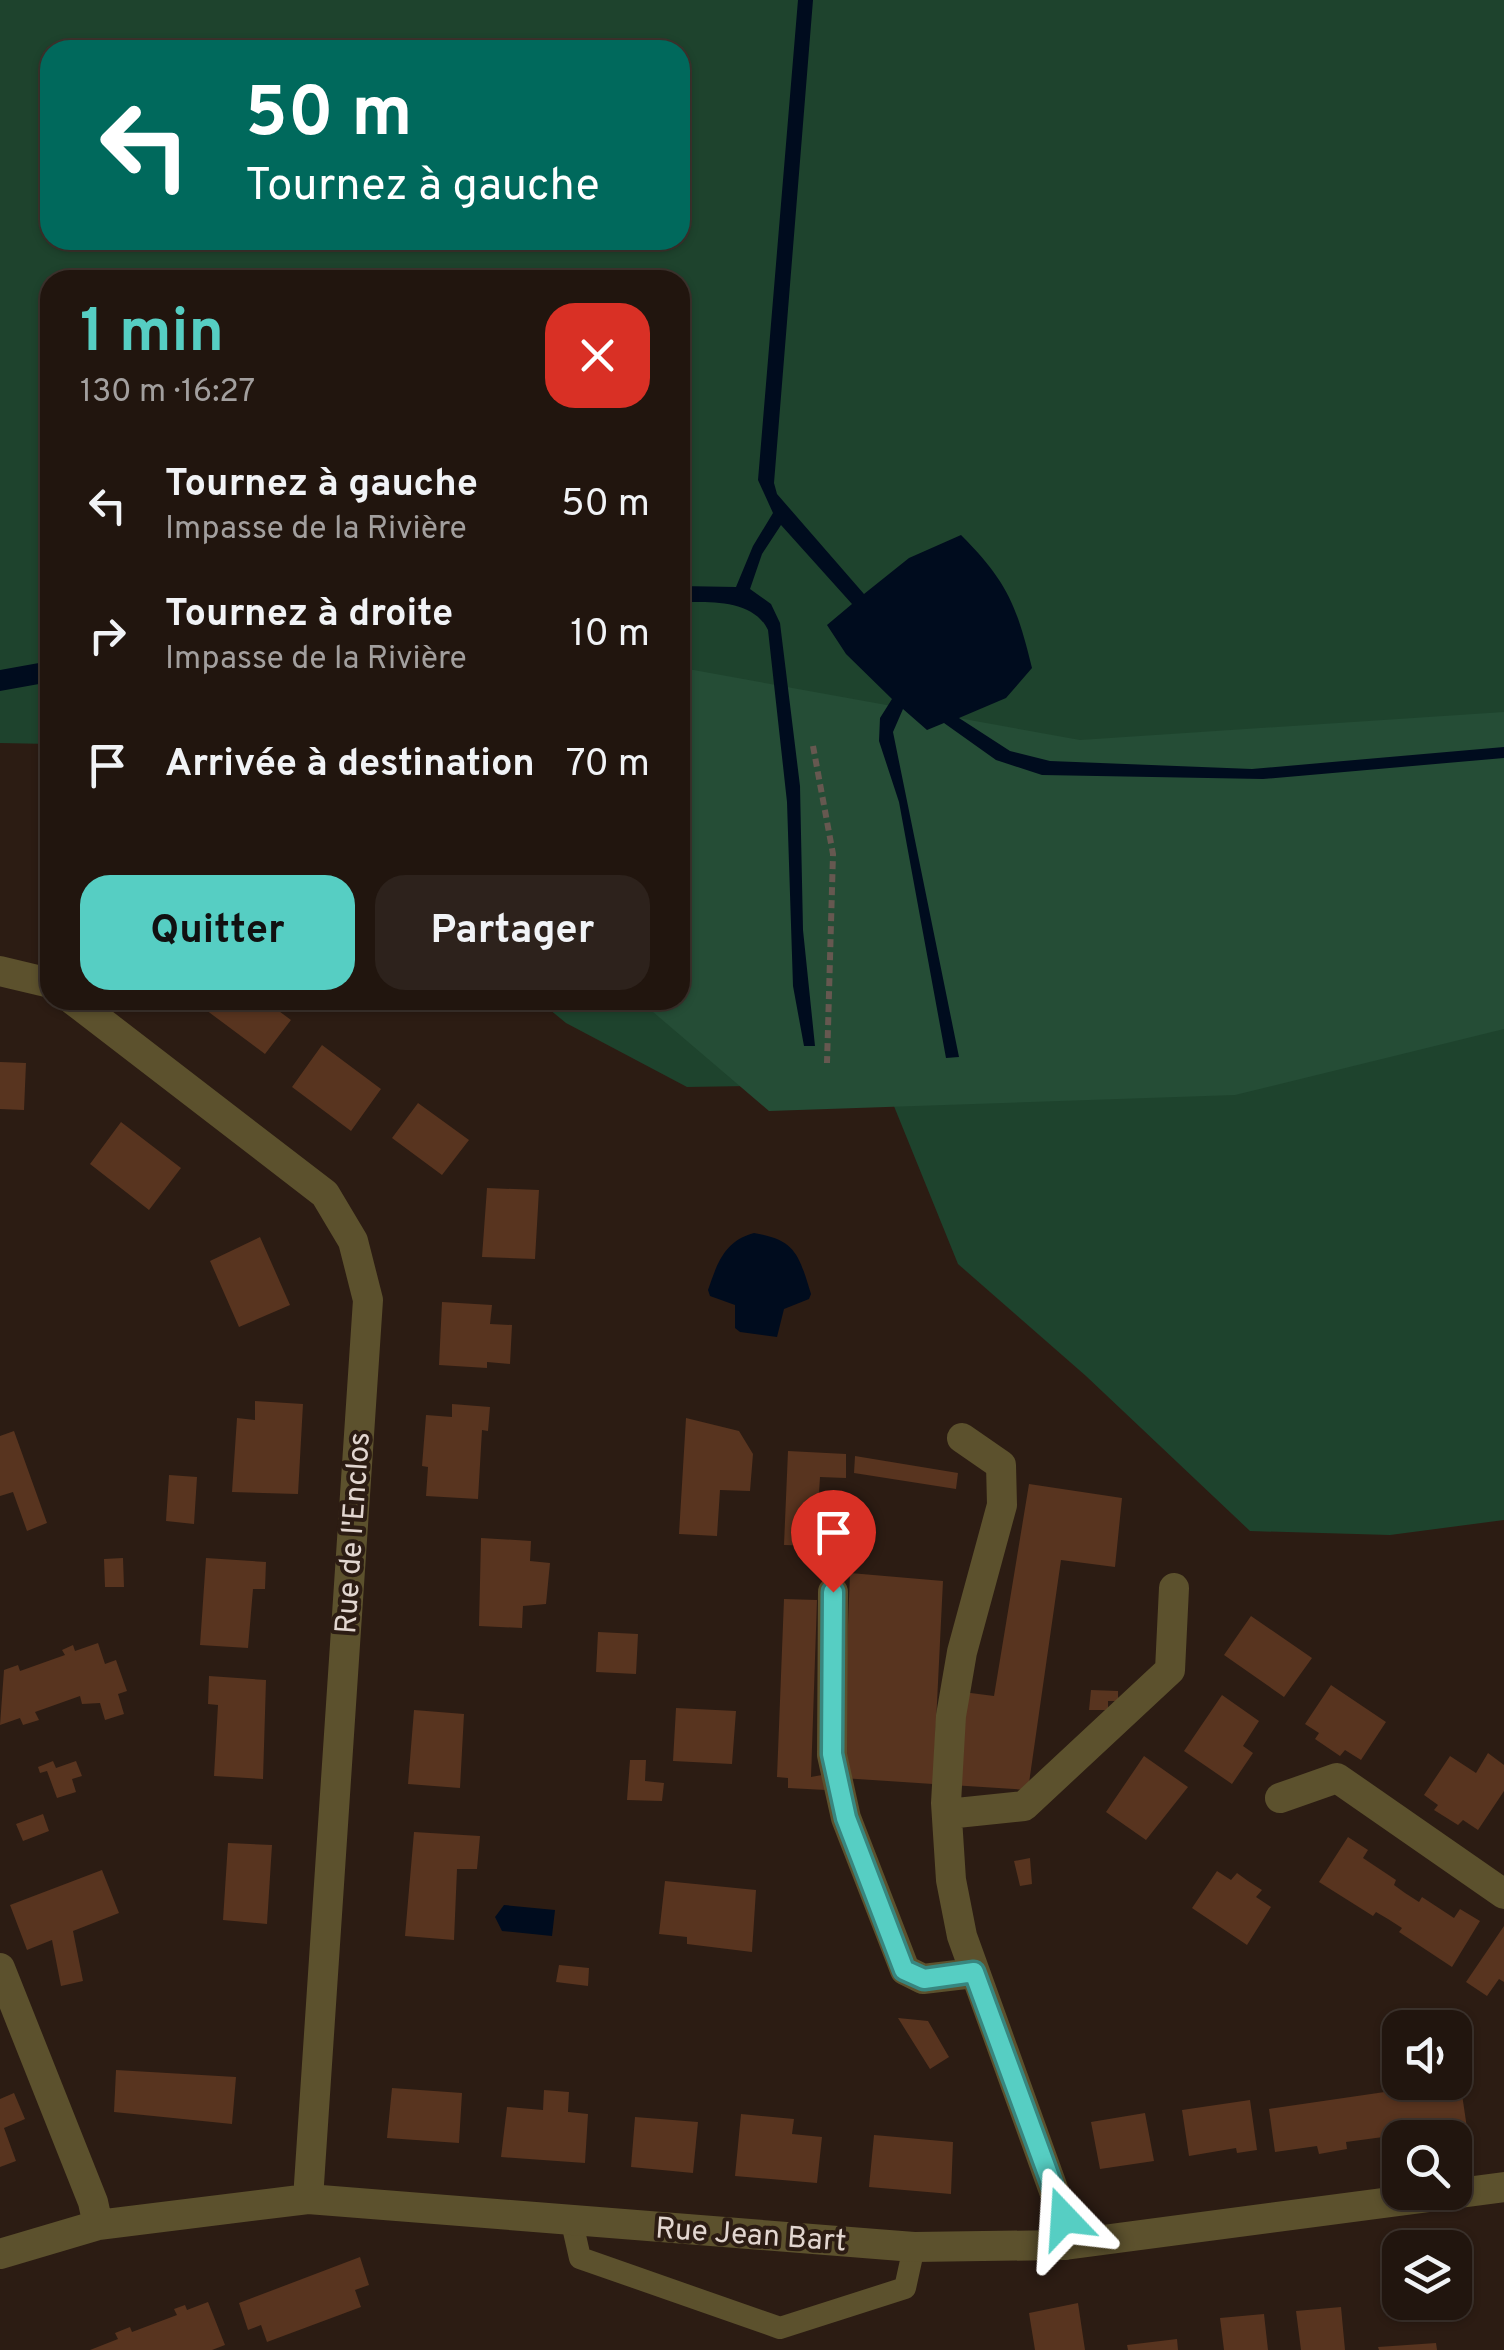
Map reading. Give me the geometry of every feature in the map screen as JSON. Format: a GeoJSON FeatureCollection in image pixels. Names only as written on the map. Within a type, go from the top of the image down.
{"type":"FeatureCollection","features":[{"type":"Feature","properties":{"kind":"street"},"geometry":{"type":"LineString","coordinates":[[0,971],[40,981]]}},
{"type":"Feature","properties":{"kind":"street","name":"Rue de l'Enclos"},"geometry":{"type":"LineString","coordinates":[[86,1010],[325,1194],[354,1241],[368,1300],[308,2200]]}},
{"type":"Feature","properties":{"kind":"street"},"geometry":{"type":"LineString","coordinates":[[962,1438],[1001,1464],[1002,1505],[962,1652],[952,1716],[947,1814],[952,1880],[974,1972],[1064,2218],[1066,2244]]}},
{"type":"Feature","properties":{"kind":"street"},"geometry":{"type":"LineString","coordinates":[[947,1814],[1024,1806],[1170,1670],[1174,1588]]}},
{"type":"Feature","properties":{"kind":"street"},"geometry":{"type":"LineString","coordinates":[[833,1592],[832,1754],[846,1818],[904,1970],[924,1979],[974,1972]]}},
{"type":"Feature","properties":{"kind":"street"},"geometry":{"type":"LineString","coordinates":[[1280,1798],[1337,1778],[1504,1894]]}},
{"type":"Feature","properties":{"kind":"street"},"geometry":{"type":"LineString","coordinates":[[0,1968],[93,2202],[98,2225]]}},
{"type":"Feature","properties":{"kind":"street","name":"Rue Jean Bart"},"geometry":{"type":"LineString","coordinates":[[0,2254],[98,2225],[308,2200],[914,2247],[1066,2244],[1504,2187]]}},
{"type":"Feature","properties":{"kind":"lane"},"geometry":{"type":"LineString","coordinates":[[571,2218],[580,2258],[755,2323],[780,2328],[905,2288],[914,2247]]}},
{"type":"Feature","properties":{"kind":"path"},"geometry":{"type":"LineString","coordinates":[[813,746],[833,854],[827,1063]]}},
{"type":"Feature","properties":{"kind":"green space"},"geometry":{"type":"Polygon","coordinates":[[[0,0],[1504,0],[1504,1520],[1390,1535],[1250,1531],[1086,1376],[958,1264],[885,1084],[687,1087],[566,1023],[550,1010],[690,1010],[690,270],[40,270],[40,744],[0,743],[0,0]]]}},
{"type":"Feature","properties":{"kind":"green space"},"geometry":{"type":"Polygon","coordinates":[[[690,669],[1080,740],[1504,712],[1504,1029],[1235,1095],[769,1111],[651,1010],[690,1010],[690,669]]]}},
{"type":"Feature","properties":{"kind":"water"},"geometry":{"type":"Polygon","coordinates":[[[798,0],[813,0],[774,483],[777,494],[864,594],[909,558],[961,535],[989,566],[1015,611],[1032,668],[1006,698],[959,718],[1010,751],[1050,761],[1252,769],[1504,747],[1504,758],[1263,779],[1042,775],[996,760],[944,723],[927,730],[903,709],[893,732],[959,1057],[946,1058],[899,802],[879,741],[880,718],[892,699],[846,654],[827,625],[852,604],[781,525],[762,554],[750,589],[771,604],[780,623],[800,786],[803,930],[815,1046],[804,1046],[793,986],[787,802],[768,630],[752,613],[730,604],[690,602],[690,586],[736,587],[753,546],[773,513],[758,480],[798,0]]]}},
{"type":"Feature","properties":{"kind":"water"},"geometry":{"type":"Polygon","coordinates":[[[40,663],[40,684],[0,691],[0,670],[40,663]]]}},
{"type":"Feature","properties":{"kind":"water"},"geometry":{"type":"Polygon","coordinates":[[[754,1233],[779,1240],[794,1252],[811,1294],[809,1299],[784,1309],[777,1337],[740,1332],[735,1328],[735,1305],[710,1296],[708,1290],[729,1248],[754,1233]]]}},
{"type":"Feature","properties":{"kind":"water"},"geometry":{"type":"Polygon","coordinates":[[[504,1905],[555,1910],[552,1936],[502,1931],[495,1917],[504,1905]]]}},
{"type":"Feature","properties":{"kind":"building"},"geometry":{"type":"Polygon","coordinates":[[[206,1010],[278,1010],[291,1020],[265,1054],[206,1010]]]}},
{"type":"Feature","properties":{"kind":"building"},"geometry":{"type":"Polygon","coordinates":[[[322,1045],[381,1089],[351,1131],[292,1087],[322,1045]]]}},
{"type":"Feature","properties":{"kind":"building"},"geometry":{"type":"Polygon","coordinates":[[[0,1062],[26,1063],[24,1110],[0,1109],[0,1062]]]}},
{"type":"Feature","properties":{"kind":"building"},"geometry":{"type":"Polygon","coordinates":[[[418,1103],[469,1140],[442,1175],[392,1138],[418,1103]]]}},
{"type":"Feature","properties":{"kind":"building"},"geometry":{"type":"Polygon","coordinates":[[[121,1122],[181,1168],[149,1210],[90,1164],[121,1122]]]}},
{"type":"Feature","properties":{"kind":"building"},"geometry":{"type":"Polygon","coordinates":[[[487,1188],[539,1190],[535,1259],[482,1257],[487,1188]]]}},
{"type":"Feature","properties":{"kind":"building"},"geometry":{"type":"Polygon","coordinates":[[[260,1237],[290,1305],[239,1327],[210,1261],[260,1237]]]}},
{"type":"Feature","properties":{"kind":"building"},"geometry":{"type":"Polygon","coordinates":[[[442,1302],[492,1305],[490,1324],[512,1325],[510,1364],[487,1362],[487,1368],[439,1365],[442,1302]]]}},
{"type":"Feature","properties":{"kind":"building"},"geometry":{"type":"Polygon","coordinates":[[[255,1401],[303,1404],[298,1494],[232,1492],[237,1418],[255,1420],[255,1401]]]}},
{"type":"Feature","properties":{"kind":"building"},"geometry":{"type":"Polygon","coordinates":[[[452,1404],[490,1407],[488,1431],[482,1430],[478,1499],[426,1496],[428,1467],[422,1466],[426,1415],[452,1417],[452,1404]]]}},
{"type":"Feature","properties":{"kind":"building"},"geometry":{"type":"Polygon","coordinates":[[[686,1418],[739,1431],[753,1454],[750,1491],[720,1490],[717,1536],[679,1534],[686,1418]]]}},
{"type":"Feature","properties":{"kind":"building"},"geometry":{"type":"Polygon","coordinates":[[[14,1431],[47,1523],[27,1531],[13,1492],[0,1496],[0,1436],[14,1431]]]}},
{"type":"Feature","properties":{"kind":"building"},"geometry":{"type":"Polygon","coordinates":[[[788,1451],[846,1454],[846,1478],[820,1477],[818,1509],[829,1518],[829,1528],[852,1528],[850,1573],[815,1546],[784,1545],[788,1451]]]}},
{"type":"Feature","properties":{"kind":"building"},"geometry":{"type":"Polygon","coordinates":[[[855,1456],[958,1473],[956,1489],[854,1473],[855,1456]]]}},
{"type":"Feature","properties":{"kind":"building"},"geometry":{"type":"Polygon","coordinates":[[[169,1475],[197,1477],[194,1524],[166,1521],[169,1475]]]}},
{"type":"Feature","properties":{"kind":"building"},"geometry":{"type":"Polygon","coordinates":[[[1029,1484],[1122,1498],[1115,1567],[1061,1560],[1028,1790],[951,1785],[963,1692],[994,1696],[1029,1484]]]}},
{"type":"Feature","properties":{"kind":"building"},"geometry":{"type":"Polygon","coordinates":[[[481,1538],[531,1541],[530,1561],[550,1563],[546,1604],[523,1606],[522,1628],[479,1626],[481,1538]]]}},
{"type":"Feature","properties":{"kind":"building"},"geometry":{"type":"Polygon","coordinates":[[[123,1558],[124,1587],[105,1587],[104,1559],[123,1558]]]}},
{"type":"Feature","properties":{"kind":"building"},"geometry":{"type":"Polygon","coordinates":[[[206,1558],[266,1562],[265,1589],[253,1589],[248,1648],[200,1645],[206,1558]]]}},
{"type":"Feature","properties":{"kind":"building"},"geometry":{"type":"Polygon","coordinates":[[[850,1573],[943,1581],[933,1784],[842,1778],[850,1573]]]}},
{"type":"Feature","properties":{"kind":"building"},"geometry":{"type":"Polygon","coordinates":[[[784,1599],[817,1600],[811,1777],[822,1775],[826,1790],[788,1788],[788,1778],[777,1777],[784,1599]]]}},
{"type":"Feature","properties":{"kind":"building"},"geometry":{"type":"Polygon","coordinates":[[[1251,1616],[1312,1658],[1284,1697],[1224,1655],[1251,1616]]]}},
{"type":"Feature","properties":{"kind":"building"},"geometry":{"type":"Polygon","coordinates":[[[598,1632],[638,1634],[636,1674],[596,1672],[598,1632]]]}},
{"type":"Feature","properties":{"kind":"building"},"geometry":{"type":"Polygon","coordinates":[[[98,1643],[105,1664],[116,1660],[127,1691],[118,1694],[124,1714],[105,1720],[100,1703],[82,1704],[80,1696],[35,1712],[39,1720],[23,1725],[20,1718],[0,1725],[4,1670],[18,1665],[20,1671],[65,1655],[62,1650],[73,1645],[75,1651],[98,1643]]]}},
{"type":"Feature","properties":{"kind":"building"},"geometry":{"type":"Polygon","coordinates":[[[209,1676],[266,1680],[263,1779],[214,1776],[218,1705],[208,1704],[209,1676]]]}},
{"type":"Feature","properties":{"kind":"building"},"geometry":{"type":"Polygon","coordinates":[[[1331,1685],[1386,1722],[1361,1760],[1345,1750],[1340,1756],[1315,1739],[1319,1733],[1305,1724],[1331,1685]]]}},
{"type":"Feature","properties":{"kind":"building"},"geometry":{"type":"Polygon","coordinates":[[[1091,1690],[1118,1691],[1118,1701],[1108,1701],[1108,1710],[1089,1710],[1091,1690]]]}},
{"type":"Feature","properties":{"kind":"building"},"geometry":{"type":"Polygon","coordinates":[[[1222,1695],[1259,1721],[1243,1746],[1253,1753],[1232,1784],[1184,1751],[1222,1695]]]}},
{"type":"Feature","properties":{"kind":"building"},"geometry":{"type":"Polygon","coordinates":[[[676,1708],[736,1711],[732,1764],[673,1761],[676,1708]]]}},
{"type":"Feature","properties":{"kind":"building"},"geometry":{"type":"Polygon","coordinates":[[[414,1710],[464,1714],[460,1788],[408,1784],[414,1710]]]}},
{"type":"Feature","properties":{"kind":"building"},"geometry":{"type":"Polygon","coordinates":[[[1488,1753],[1504,1765],[1504,1791],[1478,1830],[1463,1820],[1458,1825],[1434,1810],[1438,1805],[1424,1795],[1450,1756],[1476,1773],[1488,1753]]]}},
{"type":"Feature","properties":{"kind":"building"},"geometry":{"type":"Polygon","coordinates":[[[1144,1756],[1188,1787],[1146,1840],[1106,1812],[1144,1756]]]}},
{"type":"Feature","properties":{"kind":"building"},"geometry":{"type":"Polygon","coordinates":[[[630,1760],[646,1760],[645,1781],[664,1783],[662,1801],[627,1800],[630,1760]]]}},
{"type":"Feature","properties":{"kind":"building"},"geometry":{"type":"Polygon","coordinates":[[[53,1761],[56,1768],[76,1761],[82,1776],[72,1779],[76,1792],[57,1798],[47,1771],[40,1773],[38,1767],[53,1761]]]}},
{"type":"Feature","properties":{"kind":"building"},"geometry":{"type":"Polygon","coordinates":[[[43,1814],[49,1831],[23,1841],[16,1824],[43,1814]]]}},
{"type":"Feature","properties":{"kind":"building"},"geometry":{"type":"Polygon","coordinates":[[[414,1832],[480,1836],[477,1869],[457,1869],[454,1940],[405,1936],[414,1832]]]}},
{"type":"Feature","properties":{"kind":"building"},"geometry":{"type":"Polygon","coordinates":[[[1348,1837],[1368,1850],[1363,1858],[1396,1880],[1394,1885],[1419,1902],[1422,1897],[1454,1918],[1460,1909],[1480,1921],[1452,1967],[1399,1932],[1402,1928],[1388,1919],[1376,1912],[1373,1916],[1319,1882],[1348,1837]]]}},
{"type":"Feature","properties":{"kind":"building"},"geometry":{"type":"Polygon","coordinates":[[[228,1843],[272,1845],[267,1924],[223,1920],[228,1843]]]}},
{"type":"Feature","properties":{"kind":"building"},"geometry":{"type":"Polygon","coordinates":[[[1030,1858],[1032,1884],[1020,1886],[1014,1861],[1030,1858]]]}},
{"type":"Feature","properties":{"kind":"building"},"geometry":{"type":"Polygon","coordinates":[[[102,1870],[119,1913],[73,1931],[83,1981],[61,1986],[52,1940],[27,1950],[10,1905],[102,1870]]]}},
{"type":"Feature","properties":{"kind":"building"},"geometry":{"type":"Polygon","coordinates":[[[1217,1871],[1231,1880],[1237,1873],[1262,1890],[1256,1897],[1271,1907],[1247,1945],[1192,1908],[1217,1871]]]}},
{"type":"Feature","properties":{"kind":"building"},"geometry":{"type":"Polygon","coordinates":[[[665,1881],[756,1890],[752,1952],[687,1944],[687,1937],[659,1934],[665,1881]]]}},
{"type":"Feature","properties":{"kind":"building"},"geometry":{"type":"Polygon","coordinates":[[[1504,1926],[1504,1982],[1499,1979],[1487,1996],[1466,1982],[1504,1926]]]}},
{"type":"Feature","properties":{"kind":"building"},"geometry":{"type":"Polygon","coordinates":[[[559,1965],[589,1968],[588,1986],[556,1982],[559,1965]]]}},
{"type":"Feature","properties":{"kind":"building"},"geometry":{"type":"Polygon","coordinates":[[[898,2018],[928,2021],[949,2057],[930,2069],[898,2018]]]}},
{"type":"Feature","properties":{"kind":"building"},"geometry":{"type":"Polygon","coordinates":[[[116,2070],[236,2077],[232,2124],[114,2112],[116,2070]]]}},
{"type":"Feature","properties":{"kind":"building"},"geometry":{"type":"Polygon","coordinates":[[[392,2088],[462,2093],[459,2143],[387,2138],[392,2088]]]}},
{"type":"Feature","properties":{"kind":"building"},"geometry":{"type":"Polygon","coordinates":[[[544,2090],[569,2092],[568,2112],[588,2114],[585,2163],[501,2157],[507,2107],[543,2110],[544,2090]]]}},
{"type":"Feature","properties":{"kind":"building"},"geometry":{"type":"Polygon","coordinates":[[[1382,2092],[1382,2100],[1463,2100],[1466,2120],[1382,2120],[1382,2137],[1346,2142],[1347,2149],[1319,2154],[1317,2146],[1275,2152],[1269,2109],[1382,2092]]]}},
{"type":"Feature","properties":{"kind":"building"},"geometry":{"type":"Polygon","coordinates":[[[14,2093],[25,2119],[4,2128],[16,2161],[0,2167],[0,2099],[14,2093]]]}},
{"type":"Feature","properties":{"kind":"building"},"geometry":{"type":"Polygon","coordinates":[[[1250,2100],[1257,2150],[1237,2153],[1236,2148],[1189,2156],[1182,2110],[1250,2100]]]}},
{"type":"Feature","properties":{"kind":"building"},"geometry":{"type":"Polygon","coordinates":[[[1145,2113],[1154,2161],[1100,2169],[1091,2122],[1145,2113]]]}},
{"type":"Feature","properties":{"kind":"building"},"geometry":{"type":"Polygon","coordinates":[[[741,2114],[794,2119],[792,2134],[822,2137],[817,2183],[735,2176],[741,2114]]]}},
{"type":"Feature","properties":{"kind":"building"},"geometry":{"type":"Polygon","coordinates":[[[635,2117],[698,2122],[693,2173],[631,2167],[635,2117]]]}},
{"type":"Feature","properties":{"kind":"building"},"geometry":{"type":"Polygon","coordinates":[[[874,2135],[953,2142],[951,2194],[869,2187],[874,2135]]]}},
{"type":"Feature","properties":{"kind":"building"},"geometry":{"type":"Polygon","coordinates":[[[360,2257],[369,2285],[355,2290],[361,2307],[267,2342],[261,2325],[248,2330],[239,2303],[360,2257]]]}},
{"type":"Feature","properties":{"kind":"building"},"geometry":{"type":"Polygon","coordinates":[[[208,2302],[225,2345],[212,2350],[90,2350],[118,2339],[115,2333],[130,2327],[132,2332],[177,2315],[174,2309],[185,2305],[187,2310],[208,2302]]]}},
{"type":"Feature","properties":{"kind":"building"},"geometry":{"type":"Polygon","coordinates":[[[1078,2303],[1085,2350],[1035,2350],[1029,2313],[1078,2303]]]}},
{"type":"Feature","properties":{"kind":"building"},"geometry":{"type":"Polygon","coordinates":[[[1341,2307],[1345,2350],[1301,2350],[1296,2311],[1341,2307]]]}},
{"type":"Feature","properties":{"kind":"building"},"geometry":{"type":"Polygon","coordinates":[[[1264,2314],[1268,2350],[1224,2350],[1220,2318],[1264,2314]]]}},
{"type":"Feature","properties":{"kind":"building"},"geometry":{"type":"Polygon","coordinates":[[[1177,2339],[1178,2350],[1128,2350],[1127,2345],[1177,2339]]]}},
{"type":"Feature","properties":{"kind":"building"},"geometry":{"type":"Polygon","coordinates":[[[1436,2343],[1437,2350],[1378,2347],[1436,2343]]]}},
{"type":"Feature","properties":{"kind":"route"},"geometry":{"type":"LineString","coordinates":[[833,1592],[832,1754],[846,1818],[904,1970],[924,1979],[974,1972],[1064,2218]]}}]}
